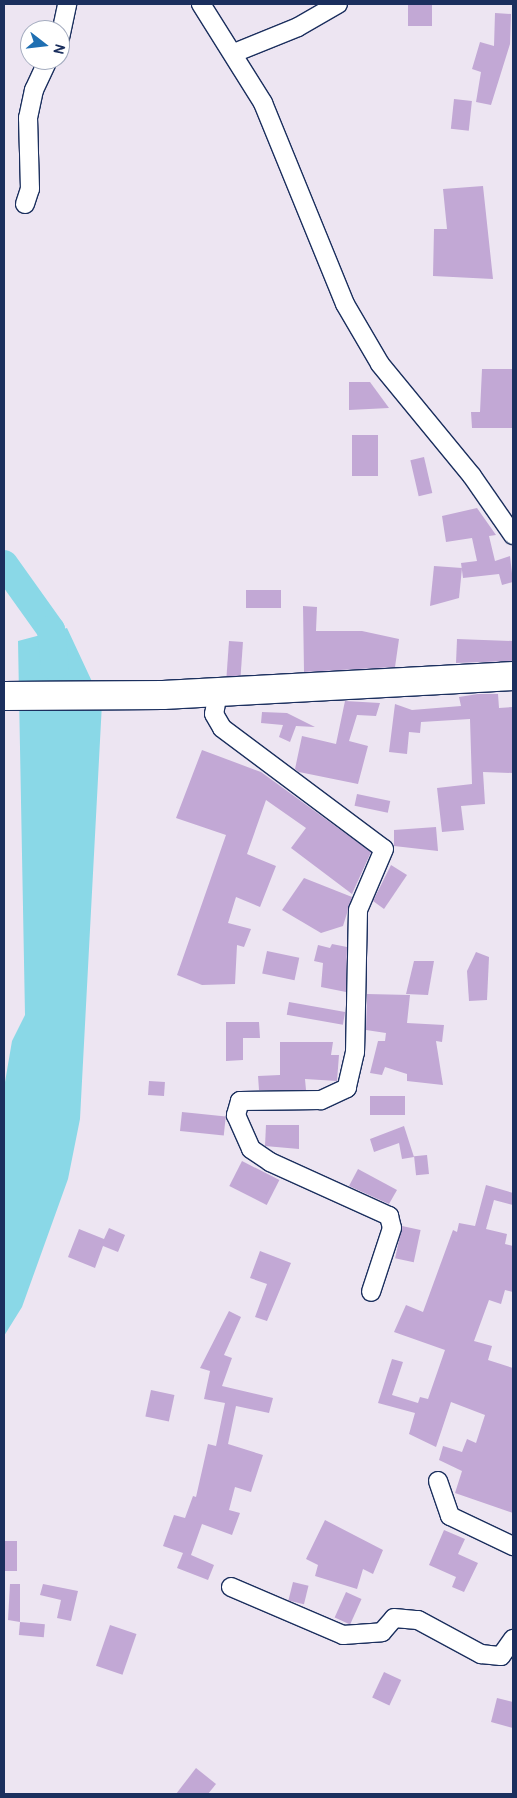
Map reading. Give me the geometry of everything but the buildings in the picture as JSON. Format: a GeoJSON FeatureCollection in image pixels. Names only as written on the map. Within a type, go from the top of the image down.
{"type":"FeatureCollection","features":[{"type":"Feature","properties":{"kind":"main road"},"geometry":{"type":"LineString","coordinates":[[4,696],[163,695],[513,676]]}},
{"type":"Feature","properties":{"kind":"street"},"geometry":{"type":"LineString","coordinates":[[64,20],[67,4]]}},
{"type":"Feature","properties":{"kind":"street"},"geometry":{"type":"LineString","coordinates":[[201,4],[234,52],[286,156],[345,304],[380,364],[472,476],[513,535]]}},
{"type":"Feature","properties":{"kind":"street"},"geometry":{"type":"LineString","coordinates":[[234,52],[298,27],[338,4]]}},
{"type":"Feature","properties":{"kind":"street"},"geometry":{"type":"LineString","coordinates":[[26,204],[30,189],[28,118],[34,90],[43,70]]}},
{"type":"Feature","properties":{"kind":"street"},"geometry":{"type":"LineString","coordinates":[[218,692],[214,714],[222,728],[384,849],[358,910],[355,1052],[347,1088],[321,1100],[240,1101],[236,1115],[251,1149],[270,1162],[388,1216],[392,1228],[371,1292]]}},
{"type":"Feature","properties":{"kind":"street"},"geometry":{"type":"LineString","coordinates":[[438,1481],[450,1516],[513,1546]]}},
{"type":"Feature","properties":{"kind":"street"},"geometry":{"type":"LineString","coordinates":[[231,1587],[343,1635],[382,1632],[394,1618],[418,1620],[481,1654],[501,1656],[513,1639]]}},
{"type":"Feature","properties":{"kind":"water"},"geometry":{"type":"Polygon","coordinates":[[[67,628],[102,703],[80,1119],[68,1179],[22,1307],[4,1336],[4,1088],[12,1041],[25,1015],[18,641],[67,628]]]}},
{"type":"Feature","properties":{"kind":"waterway"},"geometry":{"type":"LineString","coordinates":[[4,564],[51,630],[55,667]]}}]}
